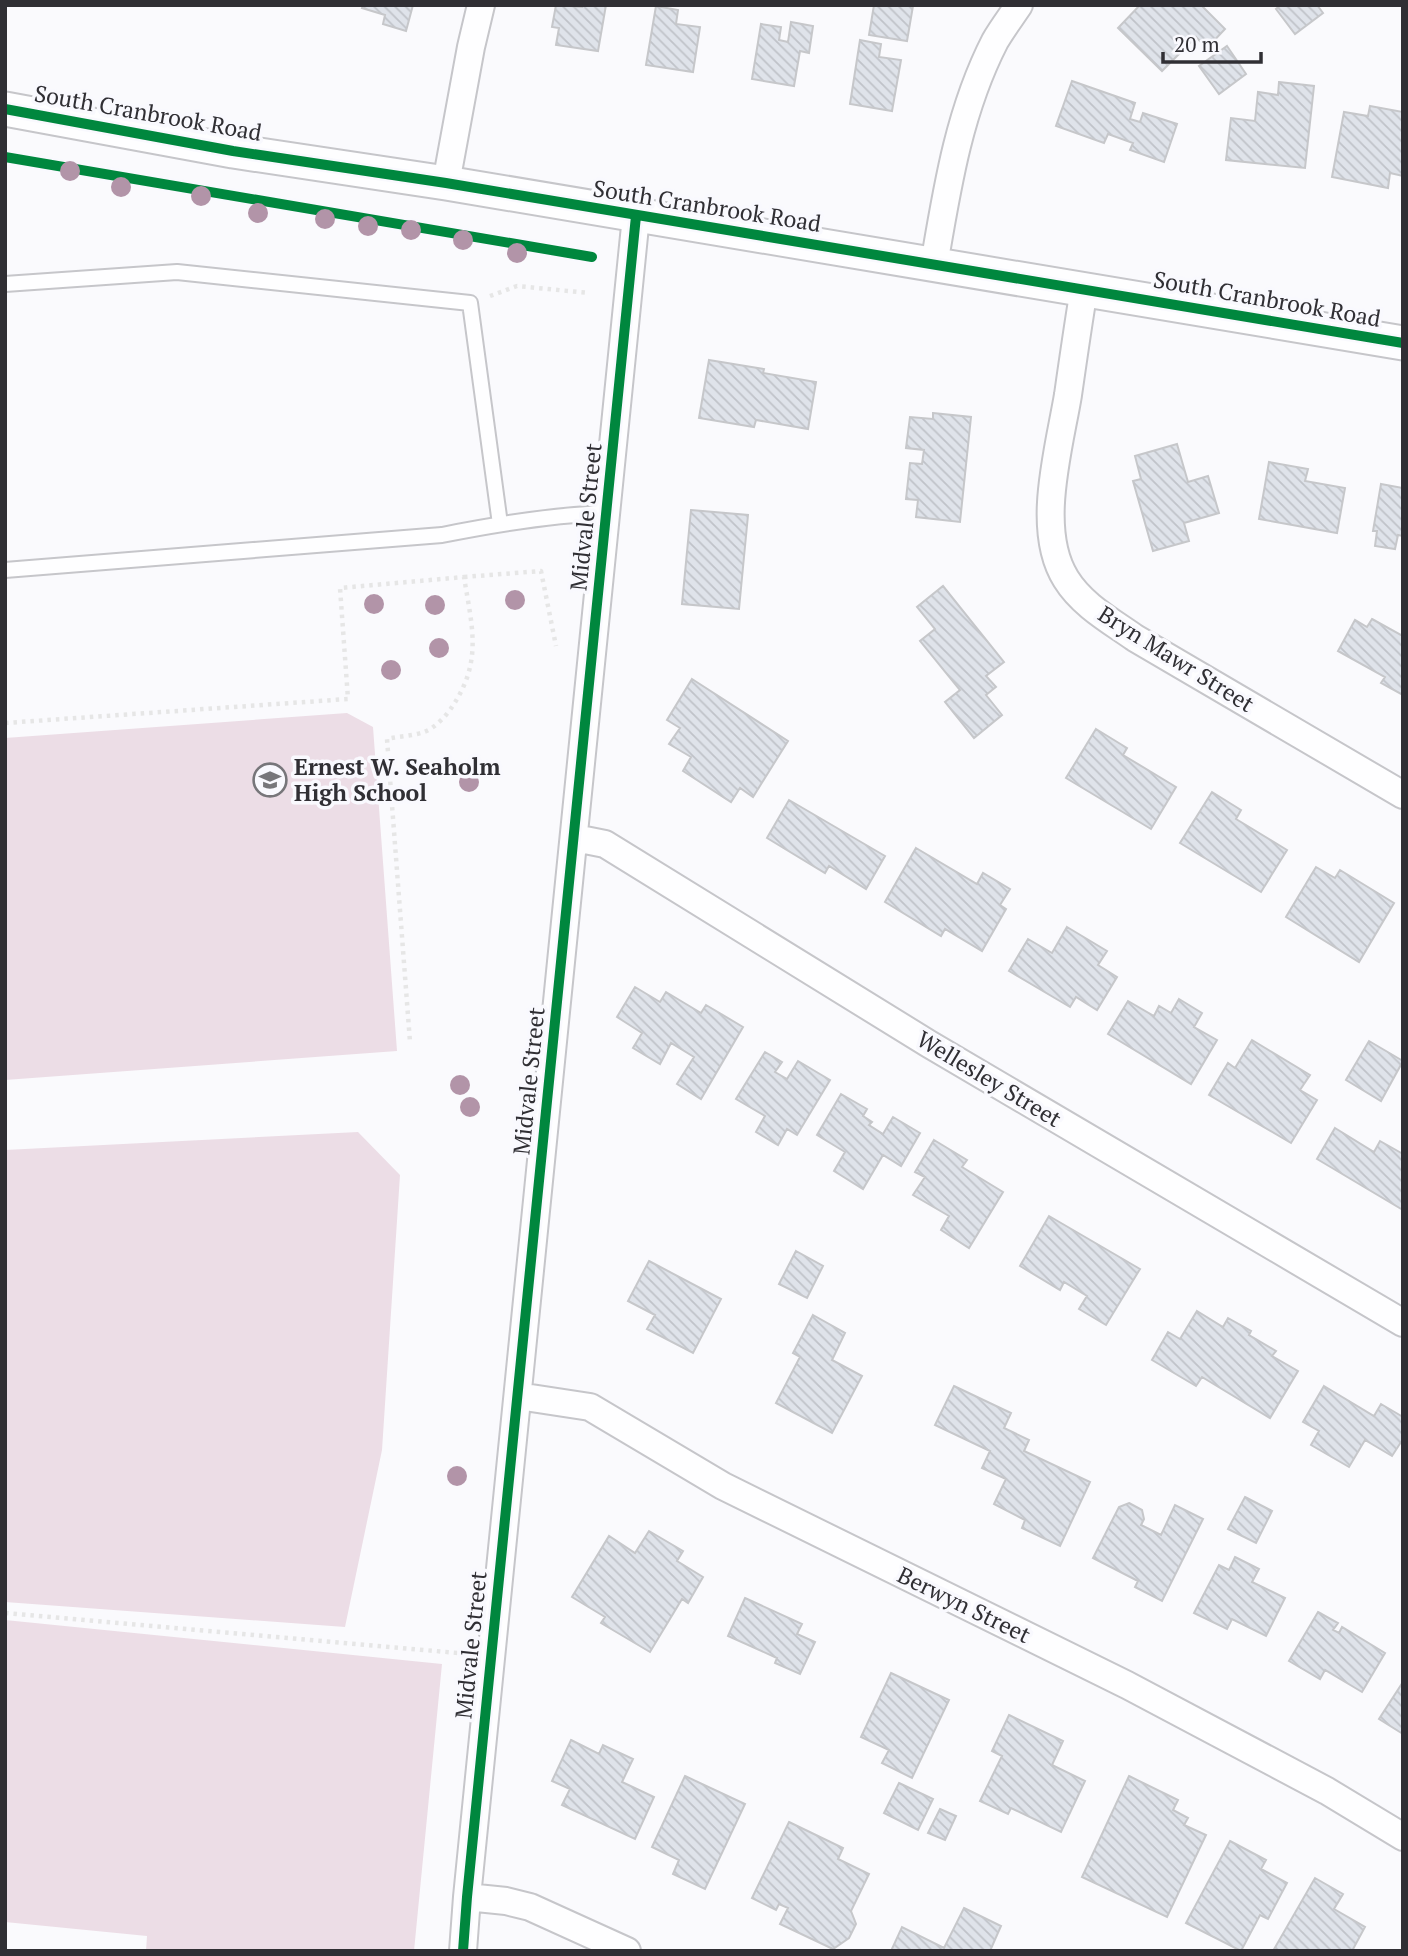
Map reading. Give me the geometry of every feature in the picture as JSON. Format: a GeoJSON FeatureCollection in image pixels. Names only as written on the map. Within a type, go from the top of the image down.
{"type":"FeatureCollection","features":[{"type":"Feature","properties":{"kind":"street"},"geometry":{"type":"LineString","coordinates":[[446,183],[468,60],[481,5]]}},
{"type":"Feature","properties":{"kind":"street"},"geometry":{"type":"LineString","coordinates":[[934,265],[953,160],[970,98],[996,40],[1019,5]]}},
{"type":"Feature","properties":{"kind":"street","name":"South Cranbrook Road"},"geometry":{"type":"LineString","coordinates":[[5,109],[233,151],[446,183],[1403,343]]}},
{"type":"Feature","properties":{"kind":"street","name":"Midvale Street"},"geometry":{"type":"LineString","coordinates":[[463,1951],[636,216]]}},
{"type":"Feature","properties":{"kind":"street","name":"Bryn Mawr Street"},"geometry":{"type":"LineString","coordinates":[[1084,289],[1054,479],[1050,522],[1054,550],[1066,579],[1097,612],[1135,638],[1403,795]]}},
{"type":"Feature","properties":{"kind":"street","name":"Wellesley Street"},"geometry":{"type":"LineString","coordinates":[[575,838],[605,844],[929,1044],[1403,1323]]}},
{"type":"Feature","properties":{"kind":"street","name":"Berwyn Street"},"geometry":{"type":"LineString","coordinates":[[517,1396],[590,1407],[723,1486],[1127,1685],[1327,1791],[1403,1837]]}},
{"type":"Feature","properties":{"kind":"street"},"geometry":{"type":"LineString","coordinates":[[467,1897],[506,1901],[530,1907],[627,1951]]}},
{"type":"Feature","properties":{"kind":"lane"},"geometry":{"type":"LineString","coordinates":[[5,284],[177,272],[470,303],[500,524]]}},
{"type":"Feature","properties":{"kind":"lane"},"geometry":{"type":"LineString","coordinates":[[5,570],[442,535],[500,524],[607,513]]}},
{"type":"Feature","properties":{"kind":"path"},"geometry":{"type":"LineString","coordinates":[[517,286],[589,293]]}},
{"type":"Feature","properties":{"kind":"path"},"geometry":{"type":"LineString","coordinates":[[5,723],[348,699],[340,588],[541,571],[556,646]]}},
{"type":"Feature","properties":{"kind":"path"},"geometry":{"type":"LineString","coordinates":[[410,1042],[387,739],[426,731],[447,716],[465,689],[472,662],[473,635],[464,576]]}},
{"type":"Feature","properties":{"kind":"path"},"geometry":{"type":"LineString","coordinates":[[5,1613],[458,1653]]}},
{"type":"Feature","properties":{"kind":"shaded area"},"geometry":{"type":"Polygon","coordinates":[[[347,713],[373,727],[397,1051],[5,1080],[5,738],[347,713]]]}},
{"type":"Feature","properties":{"kind":"shaded area"},"geometry":{"type":"Polygon","coordinates":[[[358,1132],[400,1175],[382,1450],[345,1627],[5,1602],[5,1150],[358,1132]]]}},
{"type":"Feature","properties":{"kind":"shaded area"},"geometry":{"type":"Polygon","coordinates":[[[5,1620],[442,1664],[414,1951],[146,1951],[147,1936],[5,1922],[5,1620]]]}},
{"type":"Feature","properties":{"kind":"building"},"geometry":{"type":"Polygon","coordinates":[[[363,5],[413,5],[406,31],[383,24],[385,15],[362,8],[363,5]]]}},
{"type":"Feature","properties":{"kind":"building"},"geometry":{"type":"Polygon","coordinates":[[[556,5],[606,5],[598,51],[556,45],[559,28],[552,27],[556,5]]]}},
{"type":"Feature","properties":{"kind":"building"},"geometry":{"type":"Polygon","coordinates":[[[874,5],[913,6],[907,41],[869,35],[874,5]]]}},
{"type":"Feature","properties":{"kind":"building"},"geometry":{"type":"Polygon","coordinates":[[[1140,5],[1201,5],[1225,29],[1207,48],[1196,37],[1162,71],[1118,28],[1140,5]]]}},
{"type":"Feature","properties":{"kind":"building"},"geometry":{"type":"Polygon","coordinates":[[[1281,5],[1317,5],[1323,13],[1295,34],[1276,9],[1281,5]]]}},
{"type":"Feature","properties":{"kind":"building"},"geometry":{"type":"Polygon","coordinates":[[[656,6],[678,10],[676,24],[700,27],[693,72],[646,65],[656,6]]]}},
{"type":"Feature","properties":{"kind":"building"},"geometry":{"type":"Polygon","coordinates":[[[791,22],[813,26],[809,53],[800,51],[794,86],[752,79],[761,24],[781,27],[779,40],[788,42],[791,22]]]}},
{"type":"Feature","properties":{"kind":"building"},"geometry":{"type":"Polygon","coordinates":[[[860,40],[881,44],[879,57],[901,60],[892,111],[850,104],[860,40]]]}},
{"type":"Feature","properties":{"kind":"building"},"geometry":{"type":"Polygon","coordinates":[[[1227,46],[1246,74],[1219,94],[1199,66],[1227,46]]]}},
{"type":"Feature","properties":{"kind":"building"},"geometry":{"type":"Polygon","coordinates":[[[1072,81],[1135,103],[1130,119],[1140,122],[1143,113],[1177,124],[1164,162],[1130,150],[1133,143],[1108,134],[1104,143],[1056,126],[1072,81]]]}},
{"type":"Feature","properties":{"kind":"building"},"geometry":{"type":"Polygon","coordinates":[[[1279,82],[1314,86],[1305,168],[1226,160],[1231,118],[1255,121],[1258,92],[1278,95],[1279,82]]]}},
{"type":"Feature","properties":{"kind":"building"},"geometry":{"type":"Polygon","coordinates":[[[1370,106],[1403,112],[1403,176],[1390,173],[1388,188],[1332,177],[1344,112],[1368,116],[1370,106]]]}},
{"type":"Feature","properties":{"kind":"building"},"geometry":{"type":"Polygon","coordinates":[[[709,360],[764,369],[763,373],[816,382],[808,429],[756,420],[754,427],[699,418],[709,360]]]}},
{"type":"Feature","properties":{"kind":"building"},"geometry":{"type":"Polygon","coordinates":[[[933,413],[971,417],[960,522],[916,517],[918,500],[906,499],[910,463],[922,464],[924,450],[906,448],[910,417],[933,419],[933,413]]]}},
{"type":"Feature","properties":{"kind":"building"},"geometry":{"type":"Polygon","coordinates":[[[1177,444],[1188,482],[1208,476],[1219,513],[1184,523],[1189,541],[1153,551],[1133,481],[1141,479],[1135,456],[1177,444]]]}},
{"type":"Feature","properties":{"kind":"building"},"geometry":{"type":"Polygon","coordinates":[[[1269,462],[1308,469],[1305,481],[1345,488],[1337,533],[1259,519],[1269,462]]]}},
{"type":"Feature","properties":{"kind":"building"},"geometry":{"type":"Polygon","coordinates":[[[1381,484],[1403,488],[1403,536],[1398,535],[1395,549],[1375,546],[1377,531],[1373,531],[1381,484]]]}},
{"type":"Feature","properties":{"kind":"building"},"geometry":{"type":"Polygon","coordinates":[[[691,510],[748,515],[739,609],[682,604],[691,510]]]}},
{"type":"Feature","properties":{"kind":"building"},"geometry":{"type":"Polygon","coordinates":[[[943,586],[1004,662],[986,676],[996,687],[986,695],[1002,715],[974,738],[945,702],[960,690],[920,641],[935,629],[917,607],[943,586]]]}},
{"type":"Feature","properties":{"kind":"building"},"geometry":{"type":"Polygon","coordinates":[[[1372,619],[1403,636],[1403,695],[1381,683],[1385,677],[1338,651],[1355,620],[1367,627],[1372,619]]]}},
{"type":"Feature","properties":{"kind":"building"},"geometry":{"type":"Polygon","coordinates":[[[692,679],[788,741],[753,797],[740,788],[731,802],[683,771],[691,757],[669,744],[680,728],[667,720],[692,679]]]}},
{"type":"Feature","properties":{"kind":"building"},"geometry":{"type":"Polygon","coordinates":[[[1096,729],[1127,748],[1123,755],[1176,787],[1151,829],[1066,778],[1096,729]]]}},
{"type":"Feature","properties":{"kind":"building"},"geometry":{"type":"Polygon","coordinates":[[[1212,792],[1241,810],[1236,819],[1287,850],[1261,892],[1180,843],[1212,792]]]}},
{"type":"Feature","properties":{"kind":"building"},"geometry":{"type":"Polygon","coordinates":[[[789,800],[885,856],[866,889],[829,866],[825,873],[767,838],[789,800]]]}},
{"type":"Feature","properties":{"kind":"building"},"geometry":{"type":"Polygon","coordinates":[[[916,848],[977,884],[983,873],[1010,889],[1000,905],[1006,909],[982,951],[945,929],[941,936],[885,902],[916,848]]]}},
{"type":"Feature","properties":{"kind":"building"},"geometry":{"type":"Polygon","coordinates":[[[1316,867],[1335,878],[1340,870],[1394,903],[1359,962],[1286,917],[1316,867]]]}},
{"type":"Feature","properties":{"kind":"building"},"geometry":{"type":"Polygon","coordinates":[[[1067,927],[1107,951],[1098,965],[1117,977],[1097,1010],[1076,997],[1070,1007],[1009,971],[1028,939],[1052,953],[1067,927]]]}},
{"type":"Feature","properties":{"kind":"building"},"geometry":{"type":"Polygon","coordinates":[[[635,987],[660,1002],[666,992],[701,1013],[706,1005],[743,1027],[701,1099],[677,1084],[694,1057],[671,1043],[660,1064],[633,1048],[642,1033],[617,1017],[635,987]]]}},
{"type":"Feature","properties":{"kind":"building"},"geometry":{"type":"Polygon","coordinates":[[[1179,999],[1202,1013],[1194,1027],[1217,1040],[1191,1084],[1108,1034],[1128,1001],[1154,1016],[1159,1006],[1171,1013],[1179,999]]]}},
{"type":"Feature","properties":{"kind":"building"},"geometry":{"type":"Polygon","coordinates":[[[1252,1040],[1310,1075],[1300,1090],[1317,1100],[1291,1143],[1209,1095],[1228,1063],[1235,1068],[1252,1040]]]}},
{"type":"Feature","properties":{"kind":"building"},"geometry":{"type":"Polygon","coordinates":[[[1369,1041],[1403,1061],[1381,1101],[1346,1080],[1369,1041]]]}},
{"type":"Feature","properties":{"kind":"building"},"geometry":{"type":"Polygon","coordinates":[[[765,1052],[782,1062],[775,1072],[787,1079],[798,1061],[830,1080],[797,1135],[787,1129],[778,1145],[756,1132],[765,1116],[736,1099],[765,1052]]]}},
{"type":"Feature","properties":{"kind":"building"},"geometry":{"type":"Polygon","coordinates":[[[841,1094],[867,1109],[863,1116],[872,1122],[869,1125],[883,1134],[893,1117],[920,1133],[901,1166],[883,1155],[863,1189],[834,1171],[845,1152],[817,1135],[841,1094]]]}},
{"type":"Feature","properties":{"kind":"building"},"geometry":{"type":"Polygon","coordinates":[[[1335,1128],[1374,1152],[1380,1141],[1403,1154],[1403,1210],[1317,1159],[1335,1128]]]}},
{"type":"Feature","properties":{"kind":"building"},"geometry":{"type":"Polygon","coordinates":[[[934,1140],[967,1160],[962,1167],[1003,1192],[969,1248],[941,1230],[949,1216],[913,1195],[925,1177],[915,1172],[934,1140]]]}},
{"type":"Feature","properties":{"kind":"building"},"geometry":{"type":"Polygon","coordinates":[[[1049,1216],[1140,1269],[1106,1325],[1079,1309],[1087,1296],[1064,1282],[1060,1290],[1020,1266],[1049,1216]]]}},
{"type":"Feature","properties":{"kind":"building"},"geometry":{"type":"Polygon","coordinates":[[[796,1251],[823,1266],[807,1298],[779,1284],[796,1251]]]}},
{"type":"Feature","properties":{"kind":"building"},"geometry":{"type":"Polygon","coordinates":[[[649,1261],[721,1299],[693,1353],[647,1329],[655,1315],[628,1301],[649,1261]]]}},
{"type":"Feature","properties":{"kind":"building"},"geometry":{"type":"Polygon","coordinates":[[[1197,1311],[1223,1327],[1228,1318],[1251,1331],[1249,1335],[1276,1351],[1272,1356],[1298,1371],[1270,1418],[1202,1377],[1196,1386],[1152,1360],[1168,1332],[1180,1339],[1197,1311]]]}},
{"type":"Feature","properties":{"kind":"building"},"geometry":{"type":"Polygon","coordinates":[[[813,1315],[845,1333],[832,1360],[862,1376],[832,1433],[776,1403],[800,1357],[793,1353],[813,1315]]]}},
{"type":"Feature","properties":{"kind":"building"},"geometry":{"type":"Polygon","coordinates":[[[954,1386],[1011,1413],[1004,1428],[1029,1440],[1024,1451],[1090,1482],[1060,1546],[1022,1528],[1025,1520],[994,1504],[1006,1479],[982,1468],[990,1451],[935,1425],[954,1386]]]}},
{"type":"Feature","properties":{"kind":"building"},"geometry":{"type":"Polygon","coordinates":[[[1324,1386],[1374,1416],[1381,1404],[1403,1417],[1403,1439],[1392,1456],[1365,1440],[1349,1467],[1311,1445],[1319,1431],[1303,1422],[1324,1386]]]}},
{"type":"Feature","properties":{"kind":"building"},"geometry":{"type":"Polygon","coordinates":[[[1245,1497],[1272,1511],[1256,1543],[1228,1529],[1245,1497]]]}},
{"type":"Feature","properties":{"kind":"building"},"geometry":{"type":"Polygon","coordinates":[[[1129,1503],[1142,1510],[1144,1519],[1141,1525],[1161,1535],[1175,1505],[1203,1519],[1162,1601],[1135,1587],[1138,1581],[1093,1558],[1119,1507],[1129,1503]]]}},
{"type":"Feature","properties":{"kind":"building"},"geometry":{"type":"Polygon","coordinates":[[[649,1531],[683,1551],[677,1561],[703,1577],[688,1603],[682,1599],[650,1652],[601,1623],[605,1617],[572,1597],[609,1536],[635,1553],[649,1531]]]}},
{"type":"Feature","properties":{"kind":"building"},"geometry":{"type":"Polygon","coordinates":[[[1235,1557],[1259,1569],[1252,1582],[1285,1598],[1266,1636],[1232,1619],[1227,1629],[1194,1613],[1219,1565],[1229,1570],[1235,1557]]]}},
{"type":"Feature","properties":{"kind":"building"},"geometry":{"type":"Polygon","coordinates":[[[745,1598],[802,1624],[797,1634],[815,1642],[800,1674],[775,1663],[777,1658],[728,1636],[745,1598]]]}},
{"type":"Feature","properties":{"kind":"building"},"geometry":{"type":"Polygon","coordinates":[[[1318,1612],[1338,1623],[1333,1630],[1339,1633],[1342,1627],[1385,1653],[1362,1692],[1325,1670],[1320,1679],[1289,1661],[1318,1612]]]}},
{"type":"Feature","properties":{"kind":"building"},"geometry":{"type":"Polygon","coordinates":[[[891,1673],[949,1700],[912,1778],[882,1763],[889,1750],[861,1737],[891,1673]]]}},
{"type":"Feature","properties":{"kind":"building"},"geometry":{"type":"Polygon","coordinates":[[[1403,1682],[1403,1734],[1379,1719],[1403,1682]]]}},
{"type":"Feature","properties":{"kind":"building"},"geometry":{"type":"Polygon","coordinates":[[[1009,1715],[1063,1741],[1052,1765],[1085,1781],[1061,1832],[1011,1808],[1008,1814],[980,1801],[1002,1756],[992,1751],[1009,1715]]]}},
{"type":"Feature","properties":{"kind":"building"},"geometry":{"type":"Polygon","coordinates":[[[571,1740],[599,1754],[603,1745],[633,1759],[622,1782],[654,1797],[635,1839],[562,1805],[570,1789],[552,1781],[571,1740]]]}},
{"type":"Feature","properties":{"kind":"building"},"geometry":{"type":"Polygon","coordinates":[[[685,1776],[745,1804],[705,1889],[673,1874],[679,1860],[652,1847],[685,1776]]]}},
{"type":"Feature","properties":{"kind":"building"},"geometry":{"type":"Polygon","coordinates":[[[1129,1776],[1178,1800],[1173,1810],[1188,1818],[1184,1825],[1206,1835],[1167,1917],[1082,1877],[1129,1776]]]}},
{"type":"Feature","properties":{"kind":"building"},"geometry":{"type":"Polygon","coordinates":[[[899,1783],[933,1799],[918,1830],[884,1813],[899,1783]]]}},
{"type":"Feature","properties":{"kind":"building"},"geometry":{"type":"Polygon","coordinates":[[[940,1809],[956,1816],[945,1840],[928,1833],[940,1809]]]}},
{"type":"Feature","properties":{"kind":"building"},"geometry":{"type":"Polygon","coordinates":[[[789,1822],[843,1848],[838,1859],[869,1874],[851,1911],[856,1924],[849,1938],[833,1949],[780,1924],[788,1908],[779,1904],[776,1910],[752,1898],[789,1822]]]}},
{"type":"Feature","properties":{"kind":"building"},"geometry":{"type":"Polygon","coordinates":[[[1230,1841],[1266,1860],[1261,1869],[1287,1883],[1268,1919],[1260,1915],[1241,1951],[1186,1923],[1230,1841]]]}},
{"type":"Feature","properties":{"kind":"building"},"geometry":{"type":"Polygon","coordinates":[[[1315,1878],[1343,1894],[1334,1909],[1365,1927],[1352,1951],[1273,1951],[1315,1878]]]}},
{"type":"Feature","properties":{"kind":"building"},"geometry":{"type":"Polygon","coordinates":[[[964,1908],[1001,1926],[990,1951],[891,1951],[902,1927],[944,1948],[964,1908]]]}},
{"type":"Feature","properties":{"kind":"cycle path"},"geometry":{"type":"LineString","coordinates":[[5,109],[233,151],[446,183],[1403,343]]}},
{"type":"Feature","properties":{"kind":"cycle path"},"geometry":{"type":"LineString","coordinates":[[5,157],[592,257]]}},
{"type":"Feature","properties":{"kind":"cycle path"},"geometry":{"type":"LineString","coordinates":[[463,1951],[636,216]]}},
{"type":"Feature","properties":{"kind":"place","name":"Ernest W. Seaholm High School"},"geometry":{"type":"Point","coordinates":[270,780]}}]}
